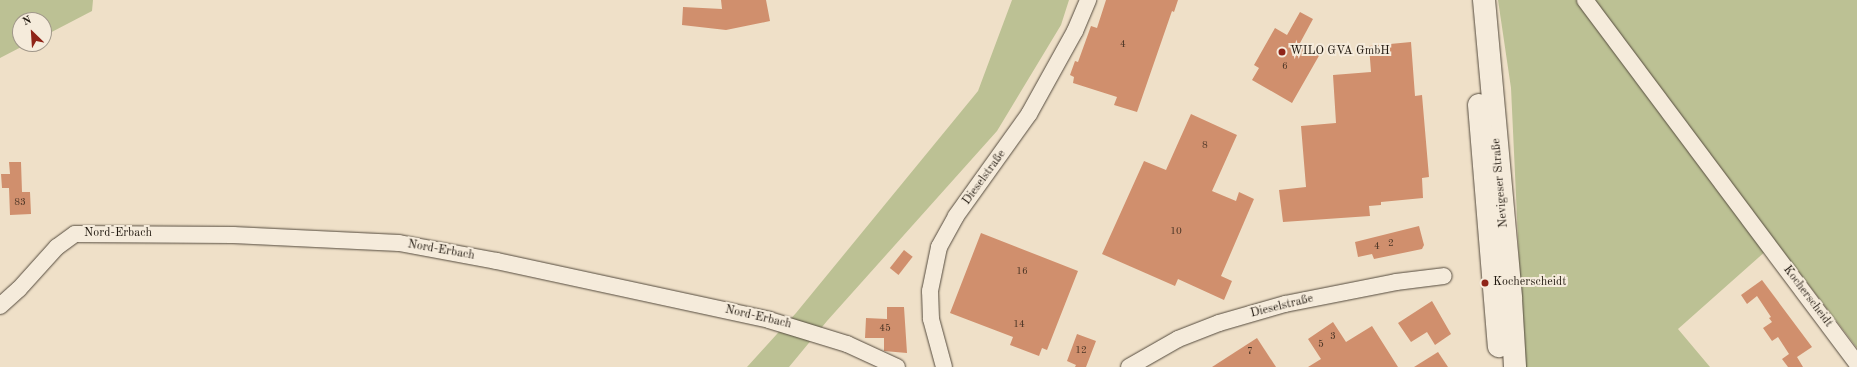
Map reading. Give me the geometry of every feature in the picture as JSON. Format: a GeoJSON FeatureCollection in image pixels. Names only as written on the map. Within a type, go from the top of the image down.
{"type":"FeatureCollection","features":[{"type":"Feature","properties":{"kind":"main road","name":"Nevigeser Straße"},"geometry":{"type":"LineString","coordinates":[[1471,0],[1501,367]]}},
{"type":"Feature","properties":{"kind":"main road","name":"Nevigeser Straße"},"geometry":{"type":"LineString","coordinates":[[1484,0],[1511,291],[1515,367]]}},
{"type":"Feature","properties":{"kind":"street","name":"Dieselstraße"},"geometry":{"type":"LineString","coordinates":[[944,367],[932,325],[930,291],[939,247],[956,216],[1033,108],[1074,31],[1088,0]]}},
{"type":"Feature","properties":{"kind":"street","name":"Kocherscheidt"},"geometry":{"type":"LineString","coordinates":[[1584,0],[1857,364]]}},
{"type":"Feature","properties":{"kind":"street","name":"Nord-Erbach"},"geometry":{"type":"LineString","coordinates":[[0,306],[19,289],[57,247],[75,234],[233,235],[399,243],[497,261],[769,320],[847,344],[897,367]]}},
{"type":"Feature","properties":{"kind":"street","name":"Dieselstraße"},"geometry":{"type":"LineString","coordinates":[[1129,367],[1178,339],[1219,323],[1291,303],[1396,282],[1444,276]]}},
{"type":"Feature","properties":{"kind":"green space"},"geometry":{"type":"Polygon","coordinates":[[[0,0],[93,0],[92,11],[52,32],[52,12],[12,12],[12,52],[0,58],[0,0]]]}},
{"type":"Feature","properties":{"kind":"green space"},"geometry":{"type":"Polygon","coordinates":[[[1012,0],[1069,0],[1061,25],[997,131],[827,321],[789,367],[747,367],[796,313],[978,91],[1012,0]]]}},
{"type":"Feature","properties":{"kind":"green space"},"geometry":{"type":"Polygon","coordinates":[[[1498,0],[1857,0],[1857,348],[1776,242],[1678,329],[1710,367],[1524,367],[1511,88],[1498,0]]]}},
{"type":"Feature","properties":{"kind":"building"},"geometry":{"type":"Polygon","coordinates":[[[721,0],[766,0],[770,21],[726,30],[682,25],[683,7],[722,9],[721,0]]]}},
{"type":"Feature","properties":{"kind":"building"},"geometry":{"type":"Polygon","coordinates":[[[1106,0],[1178,0],[1174,12],[1172,11],[1137,112],[1114,105],[1117,97],[1073,83],[1074,77],[1070,75],[1075,61],[1078,62],[1091,26],[1097,28],[1106,0]]]}},
{"type":"Feature","properties":{"kind":"building"},"geometry":{"type":"Polygon","coordinates":[[[1300,12],[1313,19],[1300,43],[1320,54],[1292,103],[1252,80],[1259,68],[1254,65],[1275,28],[1287,35],[1300,12]]]}},
{"type":"Feature","properties":{"kind":"building"},"geometry":{"type":"Polygon","coordinates":[[[1411,42],[1415,96],[1422,95],[1429,177],[1422,178],[1423,198],[1381,202],[1381,205],[1369,206],[1370,216],[1283,222],[1279,190],[1306,187],[1301,126],[1336,123],[1333,75],[1371,72],[1369,46],[1411,42]]]}},
{"type":"Feature","properties":{"kind":"building"},"geometry":{"type":"Polygon","coordinates":[[[1191,114],[1237,135],[1212,191],[1236,201],[1239,192],[1254,199],[1221,276],[1232,281],[1224,300],[1178,279],[1175,286],[1102,254],[1144,161],[1166,170],[1191,114]]]}},
{"type":"Feature","properties":{"kind":"building"},"geometry":{"type":"Polygon","coordinates":[[[9,162],[21,162],[22,192],[30,192],[31,214],[10,215],[9,188],[2,188],[1,174],[10,174],[9,162]]]}},
{"type":"Feature","properties":{"kind":"building"},"geometry":{"type":"Polygon","coordinates":[[[1419,226],[1424,245],[1422,249],[1374,259],[1372,254],[1358,257],[1355,242],[1419,226]]]}},
{"type":"Feature","properties":{"kind":"building"},"geometry":{"type":"Polygon","coordinates":[[[981,233],[1078,271],[1047,350],[1042,348],[1039,356],[1010,345],[1013,337],[950,313],[981,233]]]}},
{"type":"Feature","properties":{"kind":"building"},"geometry":{"type":"Polygon","coordinates":[[[904,250],[913,257],[899,275],[890,268],[904,250]]]}},
{"type":"Feature","properties":{"kind":"building"},"geometry":{"type":"Polygon","coordinates":[[[1762,280],[1812,347],[1797,357],[1803,367],[1788,367],[1782,359],[1789,354],[1778,337],[1772,341],[1763,328],[1772,322],[1769,318],[1771,317],[1757,296],[1747,304],[1741,295],[1762,280]]]}},
{"type":"Feature","properties":{"kind":"building"},"geometry":{"type":"Polygon","coordinates":[[[1432,301],[1451,334],[1435,345],[1427,332],[1411,342],[1398,323],[1432,301]]]}},
{"type":"Feature","properties":{"kind":"building"},"geometry":{"type":"Polygon","coordinates":[[[887,307],[904,307],[907,353],[884,351],[884,338],[865,338],[866,318],[887,319],[887,307]]]}},
{"type":"Feature","properties":{"kind":"building"},"geometry":{"type":"Polygon","coordinates":[[[1333,322],[1346,342],[1372,326],[1398,367],[1308,367],[1321,359],[1308,339],[1333,322]]]}},
{"type":"Feature","properties":{"kind":"building"},"geometry":{"type":"Polygon","coordinates":[[[1077,334],[1096,341],[1086,367],[1075,367],[1076,365],[1067,361],[1077,334]]]}},
{"type":"Feature","properties":{"kind":"building"},"geometry":{"type":"Polygon","coordinates":[[[1257,338],[1276,367],[1212,367],[1257,338]]]}},
{"type":"Feature","properties":{"kind":"building"},"geometry":{"type":"Polygon","coordinates":[[[1438,352],[1448,367],[1414,367],[1438,352]]]}},
{"type":"Feature","properties":{"kind":"place","name":"WILO GVA GmbH"},"geometry":{"type":"Point","coordinates":[1282,52]}},
{"type":"Feature","properties":{"kind":"place","name":"Kocherscheidt"},"geometry":{"type":"Point","coordinates":[1485,283]}}]}
